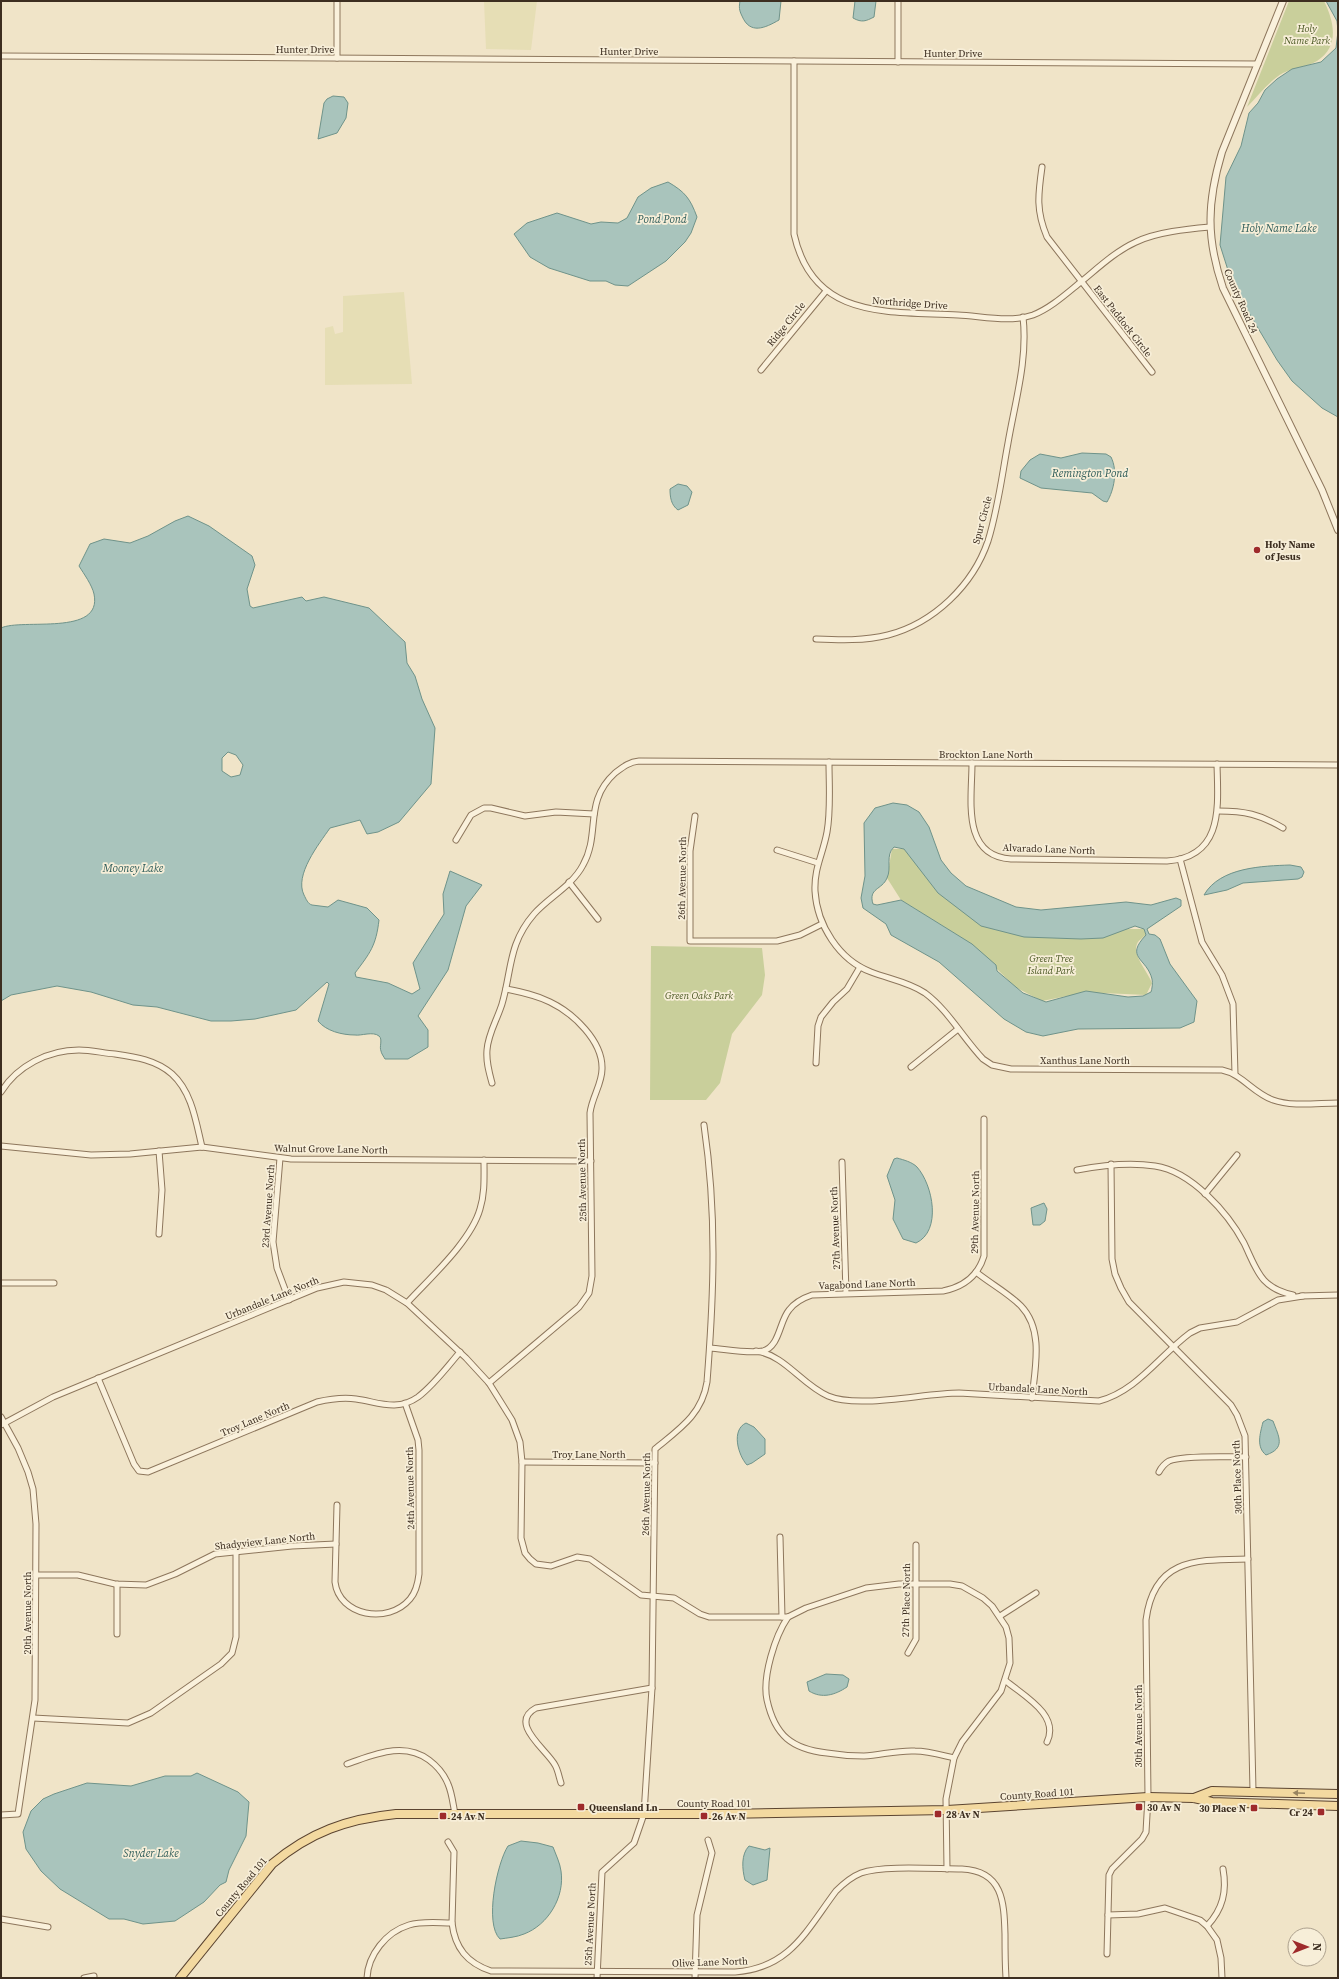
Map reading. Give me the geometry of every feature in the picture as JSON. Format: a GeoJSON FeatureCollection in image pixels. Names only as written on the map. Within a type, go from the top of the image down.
{"type":"FeatureCollection","features":[{"type":"Feature","properties":{"kind":"main road","name":"County Road 101"},"geometry":{"type":"LineString","coordinates":[[1194,1798],[1212,1791],[1338,1794]]}},
{"type":"Feature","properties":{"kind":"main road","name":"County Road 101"},"geometry":{"type":"LineString","coordinates":[[180,1978],[272,1864],[302,1842],[339,1824],[374,1816],[396,1814],[644,1814],[947,1810],[1148,1797],[1194,1798],[1212,1802],[1338,1806]]}},
{"type":"Feature","properties":{"kind":"street"},"geometry":{"type":"LineString","coordinates":[[337,1],[337,58]]}},
{"type":"Feature","properties":{"kind":"street"},"geometry":{"type":"LineString","coordinates":[[898,1],[898,62]]}},
{"type":"Feature","properties":{"kind":"street","name":"County Road 24"},"geometry":{"type":"LineString","coordinates":[[1283,1],[1222,152],[1211,196],[1210,242],[1215,266],[1223,288],[1322,490],[1338,530]]}},
{"type":"Feature","properties":{"kind":"street","name":"Hunter Drive"},"geometry":{"type":"LineString","coordinates":[[1,56],[1258,64]]}},
{"type":"Feature","properties":{"kind":"street","name":"Northridge Drive"},"geometry":{"type":"LineString","coordinates":[[794,61],[794,234],[797,249],[804,263],[826,291],[846,302],[876,310],[1006,318],[1023,317],[1041,312],[1114,255],[1137,241],[1151,237],[1210,227]]}},
{"type":"Feature","properties":{"kind":"street","name":"East Paddock Circle"},"geometry":{"type":"LineString","coordinates":[[1042,168],[1038,200],[1042,226],[1055,250],[1152,372]]}},
{"type":"Feature","properties":{"kind":"street","name":"Ridge Circle"},"geometry":{"type":"LineString","coordinates":[[761,370],[826,291]]}},
{"type":"Feature","properties":{"kind":"street","name":"Spur Circle"},"geometry":{"type":"LineString","coordinates":[[816,639],[869,638],[903,630],[935,612],[949,600],[972,574],[987,542],[996,507],[1024,349],[1023,317]]}},
{"type":"Feature","properties":{"kind":"street","name":"Brockton Lane North"},"geometry":{"type":"LineString","coordinates":[[594,814],[596,801],[606,782],[622,767],[633,762],[1338,765]]}},
{"type":"Feature","properties":{"kind":"street"},"geometry":{"type":"LineString","coordinates":[[816,1063],[818,1026],[821,1018],[833,1002],[847,989],[860,966],[838,948],[822,924],[815,892],[818,862],[827,832],[829,762]]}},
{"type":"Feature","properties":{"kind":"street","name":"Alvarado Lane North"},"geometry":{"type":"LineString","coordinates":[[972,763],[973,828],[980,844],[994,855],[1011,859],[1167,861],[1180,859]]}},
{"type":"Feature","properties":{"kind":"street"},"geometry":{"type":"LineString","coordinates":[[1218,764],[1218,811],[1213,832],[1200,849],[1180,859],[1202,942],[1222,975],[1233,1004],[1235,1074]]}},
{"type":"Feature","properties":{"kind":"street"},"geometry":{"type":"LineString","coordinates":[[456,840],[471,815],[484,808],[491,808],[525,816],[556,812],[594,814],[588,852],[578,874],[534,914],[524,927],[511,958],[506,989],[500,1012],[488,1041],[487,1062],[492,1083]]}},
{"type":"Feature","properties":{"kind":"street"},"geometry":{"type":"LineString","coordinates":[[1218,811],[1236,811],[1257,815],[1283,828]]}},
{"type":"Feature","properties":{"kind":"street","name":"26th Avenue North"},"geometry":{"type":"LineString","coordinates":[[696,816],[690,852],[690,941],[777,941],[800,935],[822,924]]}},
{"type":"Feature","properties":{"kind":"street"},"geometry":{"type":"LineString","coordinates":[[777,850],[818,862]]}},
{"type":"Feature","properties":{"kind":"street"},"geometry":{"type":"LineString","coordinates":[[569,882],[598,919]]}},
{"type":"Feature","properties":{"kind":"street","name":"Xanthus Lane North"},"geometry":{"type":"LineString","coordinates":[[860,966],[869,972],[900,982],[924,993],[939,1006],[983,1060],[1001,1068],[1213,1069],[1235,1074],[1264,1096],[1282,1103],[1338,1103]]}},
{"type":"Feature","properties":{"kind":"street","name":"25th Avenue North"},"geometry":{"type":"LineString","coordinates":[[489,1384],[579,1307],[589,1293],[592,1276],[591,1104],[601,1078],[602,1069],[599,1050],[578,1023],[566,1012],[551,1002],[535,996],[506,989]]}},
{"type":"Feature","properties":{"kind":"street"},"geometry":{"type":"LineString","coordinates":[[911,1067],[958,1029]]}},
{"type":"Feature","properties":{"kind":"street"},"geometry":{"type":"LineString","coordinates":[[1,1092],[12,1077],[36,1060],[50,1055],[79,1050],[137,1057],[161,1067],[181,1085],[192,1109],[202,1147]]}},
{"type":"Feature","properties":{"kind":"street","name":"29th Avenue North"},"geometry":{"type":"LineString","coordinates":[[976,1272],[981,1265],[985,1247],[984,1119]]}},
{"type":"Feature","properties":{"kind":"street","name":"26th Avenue North"},"geometry":{"type":"LineString","coordinates":[[644,1814],[652,1688],[655,1449],[691,1419],[702,1402],[707,1382],[710,1348],[714,1265],[714,1225],[712,1186],[704,1125]]}},
{"type":"Feature","properties":{"kind":"street","name":"Walnut Grove Lane North"},"geometry":{"type":"LineString","coordinates":[[1,1146],[91,1155],[202,1147],[280,1158],[591,1161]]}},
{"type":"Feature","properties":{"kind":"street"},"geometry":{"type":"LineString","coordinates":[[159,1151],[162,1190],[159,1234]]}},
{"type":"Feature","properties":{"kind":"street"},"geometry":{"type":"LineString","coordinates":[[1205,1194],[1237,1154]]}},
{"type":"Feature","properties":{"kind":"street","name":"23rd Avenue North"},"geometry":{"type":"LineString","coordinates":[[280,1158],[273,1242],[277,1268],[289,1300]]}},
{"type":"Feature","properties":{"kind":"street"},"geometry":{"type":"LineString","coordinates":[[407,1303],[462,1242],[476,1221],[483,1198],[484,1160]]}},
{"type":"Feature","properties":{"kind":"street","name":"27th Avenue North"},"geometry":{"type":"LineString","coordinates":[[842,1162],[846,1293]]}},
{"type":"Feature","properties":{"kind":"street"},"geometry":{"type":"LineString","coordinates":[[1077,1170],[1111,1164],[1166,1168],[1186,1179],[1205,1194],[1225,1214],[1235,1228],[1260,1277],[1275,1290],[1303,1296],[1338,1295]]}},
{"type":"Feature","properties":{"kind":"street","name":"30th Place North"},"geometry":{"type":"LineString","coordinates":[[1111,1164],[1110,1243],[1115,1274],[1129,1302],[1231,1405],[1237,1414],[1245,1436],[1253,1791]]}},
{"type":"Feature","properties":{"kind":"street"},"geometry":{"type":"LineString","coordinates":[[976,1272],[1021,1306],[1033,1326],[1036,1349],[1032,1398]]}},
{"type":"Feature","properties":{"kind":"street","name":"Vagabond Lane North"},"geometry":{"type":"LineString","coordinates":[[756,1352],[767,1349],[772,1345],[789,1310],[803,1298],[817,1294],[943,1291],[962,1285],[976,1272]]}},
{"type":"Feature","properties":{"kind":"street","name":"Urbandale Lane North"},"geometry":{"type":"LineString","coordinates":[[3,1424],[36,1405],[98,1378],[317,1288],[344,1282],[372,1285],[386,1290],[407,1303],[460,1352],[489,1384],[509,1413],[517,1430],[522,1462]]}},
{"type":"Feature","properties":{"kind":"street"},"geometry":{"type":"LineString","coordinates":[[1,1283],[54,1283]]}},
{"type":"Feature","properties":{"kind":"street","name":"Urbandale Lane North"},"geometry":{"type":"LineString","coordinates":[[756,1352],[772,1356],[818,1391],[840,1400],[864,1401],[938,1394],[1085,1401],[1111,1398],[1134,1384],[1173,1347],[1190,1333],[1200,1328],[1237,1322],[1278,1300],[1303,1296]]}},
{"type":"Feature","properties":{"kind":"street"},"geometry":{"type":"LineString","coordinates":[[710,1348],[756,1352]]}},
{"type":"Feature","properties":{"kind":"street","name":"Troy Lane North"},"geometry":{"type":"LineString","coordinates":[[98,1378],[136,1468],[144,1472],[148,1472],[185,1458],[317,1402],[330,1399],[357,1399],[383,1406],[405,1404],[424,1391],[460,1352]]}},
{"type":"Feature","properties":{"kind":"street","name":"24th Avenue North"},"geometry":{"type":"LineString","coordinates":[[336,1544],[336,1591],[344,1603],[357,1611],[377,1614],[395,1610],[403,1606],[415,1592],[419,1574],[419,1450],[418,1440],[405,1404]]}},
{"type":"Feature","properties":{"kind":"street","name":"20th Avenue North"},"geometry":{"type":"LineString","coordinates":[[1,1417],[3,1424],[22,1456],[33,1489],[36,1524],[35,1700],[33,1718],[18,1814],[1,1814]]}},
{"type":"Feature","properties":{"kind":"street"},"geometry":{"type":"LineString","coordinates":[[1159,1472],[1163,1466],[1170,1461],[1181,1459],[1246,1457]]}},
{"type":"Feature","properties":{"kind":"street"},"geometry":{"type":"LineString","coordinates":[[522,1462],[522,1538],[525,1553],[536,1564],[551,1566],[577,1557],[590,1559],[641,1595],[674,1598],[700,1614],[709,1617],[788,1617],[806,1608],[866,1588],[882,1585],[916,1583],[950,1584],[962,1586],[984,1598],[1000,1616],[1008,1632],[1011,1651],[1010,1664],[1006,1681],[1001,1691],[956,1750],[946,1799],[947,1869]]}},
{"type":"Feature","properties":{"kind":"street","name":"Troy Lane North"},"geometry":{"type":"LineString","coordinates":[[522,1462],[655,1463]]}},
{"type":"Feature","properties":{"kind":"street"},"geometry":{"type":"LineString","coordinates":[[336,1544],[337,1505]]}},
{"type":"Feature","properties":{"kind":"street"},"geometry":{"type":"LineString","coordinates":[[780,1537],[782,1617]]}},
{"type":"Feature","properties":{"kind":"street","name":"Shadyview Lane North"},"geometry":{"type":"LineString","coordinates":[[36,1575],[78,1575],[117,1584],[146,1585],[175,1574],[211,1555],[236,1551],[336,1544]]}},
{"type":"Feature","properties":{"kind":"street","name":"27th Place North"},"geometry":{"type":"LineString","coordinates":[[908,1654],[916,1639],[916,1545]]}},
{"type":"Feature","properties":{"kind":"street"},"geometry":{"type":"LineString","coordinates":[[33,1718],[128,1723],[151,1713],[221,1664],[232,1653],[236,1637],[236,1551]]}},
{"type":"Feature","properties":{"kind":"street","name":"30th Avenue North"},"geometry":{"type":"LineString","coordinates":[[1107,1954],[1109,1875],[1112,1869],[1142,1839],[1146,1832],[1148,1797],[1146,1620],[1151,1597],[1164,1578],[1173,1570],[1184,1565],[1207,1560],[1248,1559]]}},
{"type":"Feature","properties":{"kind":"street"},"geometry":{"type":"LineString","coordinates":[[117,1584],[117,1634]]}},
{"type":"Feature","properties":{"kind":"street"},"geometry":{"type":"LineString","coordinates":[[1000,1616],[1036,1593]]}},
{"type":"Feature","properties":{"kind":"street"},"geometry":{"type":"LineString","coordinates":[[788,1617],[779,1632],[766,1684],[769,1710],[781,1733],[788,1740],[806,1750],[839,1755],[862,1756],[926,1751],[954,1758]]}},
{"type":"Feature","properties":{"kind":"street"},"geometry":{"type":"LineString","coordinates":[[1006,1681],[1042,1710],[1050,1726],[1051,1734],[1047,1742]]}},
{"type":"Feature","properties":{"kind":"street"},"geometry":{"type":"LineString","coordinates":[[561,1783],[555,1765],[527,1730],[526,1720],[532,1710],[536,1708],[652,1688]]}},
{"type":"Feature","properties":{"kind":"street"},"geometry":{"type":"LineString","coordinates":[[347,1764],[393,1750],[404,1750],[421,1755],[435,1764],[445,1777],[452,1793],[455,1814]]}},
{"type":"Feature","properties":{"kind":"street","name":"25th Avenue North"},"geometry":{"type":"LineString","coordinates":[[597,1975],[602,1872],[634,1842],[644,1814]]}},
{"type":"Feature","properties":{"kind":"street"},"geometry":{"type":"LineString","coordinates":[[695,1975],[697,1915],[712,1853],[708,1840]]}},
{"type":"Feature","properties":{"kind":"street"},"geometry":{"type":"LineString","coordinates":[[367,1978],[370,1962],[375,1952],[381,1943],[398,1930],[418,1923],[452,1923],[454,1852],[448,1842]]}},
{"type":"Feature","properties":{"kind":"street"},"geometry":{"type":"LineString","coordinates":[[1207,1926],[1218,1912],[1223,1902],[1225,1880],[1223,1869]]}},
{"type":"Feature","properties":{"kind":"street","name":"Olive Lane North"},"geometry":{"type":"LineString","coordinates":[[452,1923],[457,1944],[463,1954],[471,1962],[491,1971],[597,1975],[695,1975],[747,1971],[759,1969],[781,1958],[791,1950],[843,1884],[860,1874],[879,1870],[972,1870],[989,1878],[1000,1892],[1005,1910],[1006,1978]]}},
{"type":"Feature","properties":{"kind":"street"},"geometry":{"type":"LineString","coordinates":[[1108,1914],[1138,1914],[1165,1908],[1192,1916],[1213,1932],[1220,1949],[1222,1978]]}},
{"type":"Feature","properties":{"kind":"street"},"geometry":{"type":"LineString","coordinates":[[1,1919],[48,1927]]}},
{"type":"Feature","properties":{"kind":"street"},"geometry":{"type":"LineString","coordinates":[[84,1978],[94,1976]]}},
{"type":"Feature","properties":{"kind":"shaded area"},"geometry":{"type":"Polygon","coordinates":[[[484,1],[537,1],[531,50],[486,49],[484,1]]]}},
{"type":"Feature","properties":{"kind":"shaded area"},"geometry":{"type":"Polygon","coordinates":[[[404,292],[412,384],[325,385],[325,328],[333,326],[335,334],[343,332],[343,296],[404,292]]]}},
{"type":"Feature","properties":{"kind":"green space","name":"Holy Name Park"},"geometry":{"type":"Polygon","coordinates":[[[1289,1],[1324,1],[1331,18],[1333,34],[1332,42],[1329,49],[1317,61],[1309,65],[1287,71],[1278,76],[1268,84],[1247,107],[1289,1]]]}},
{"type":"Feature","properties":{"kind":"green space","name":"Green Tree Island Park"},"geometry":{"type":"Polygon","coordinates":[[[892,849],[904,849],[995,930],[1144,929],[1146,935],[1138,942],[1136,948],[1138,958],[1152,983],[1146,995],[1103,993],[1067,996],[1042,1001],[1015,987],[988,960],[959,936],[901,900],[887,878],[892,849]]]}},
{"type":"Feature","properties":{"kind":"green space","name":"Green Oaks Park"},"geometry":{"type":"Polygon","coordinates":[[[651,946],[762,948],[765,975],[762,995],[732,1034],[720,1083],[706,1100],[650,1100],[651,946]]]}},
{"type":"Feature","properties":{"kind":"water"},"geometry":{"type":"Polygon","coordinates":[[[740,1],[781,1],[779,20],[758,28],[749,26],[745,22],[740,12],[740,1]]]}},
{"type":"Feature","properties":{"kind":"water"},"geometry":{"type":"Polygon","coordinates":[[[855,1],[876,1],[874,17],[864,21],[859,21],[853,18],[855,1]]]}},
{"type":"Feature","properties":{"kind":"water"},"geometry":{"type":"Polygon","coordinates":[[[1326,1],[1338,1],[1338,31],[1337,21],[1326,1]]]}},
{"type":"Feature","properties":{"kind":"water","name":"Holy Name Lake"},"geometry":{"type":"Polygon","coordinates":[[[1338,31],[1338,417],[1322,408],[1292,381],[1277,360],[1233,286],[1220,245],[1226,177],[1241,146],[1249,113],[1258,103],[1265,90],[1277,79],[1292,69],[1321,62],[1336,48],[1338,31]]]}},
{"type":"Feature","properties":{"kind":"water"},"geometry":{"type":"Polygon","coordinates":[[[333,96],[344,97],[348,103],[346,118],[337,133],[318,139],[324,103],[327,99],[333,96]]]}},
{"type":"Feature","properties":{"kind":"water","name":"Pond Pond"},"geometry":{"type":"Polygon","coordinates":[[[668,182],[679,189],[686,196],[694,210],[697,217],[691,233],[685,242],[666,261],[628,286],[615,285],[606,281],[590,281],[549,268],[530,257],[514,234],[527,223],[557,213],[591,224],[601,222],[618,223],[627,218],[638,197],[651,188],[668,182]]]}},
{"type":"Feature","properties":{"kind":"water","name":"Remington Pond"},"geometry":{"type":"Polygon","coordinates":[[[1082,453],[1106,454],[1111,457],[1115,474],[1112,492],[1107,502],[1103,501],[1092,493],[1041,488],[1020,478],[1021,471],[1030,460],[1040,454],[1061,458],[1082,453]]]}},
{"type":"Feature","properties":{"kind":"water"},"geometry":{"type":"Polygon","coordinates":[[[678,484],[687,486],[692,492],[688,505],[678,510],[671,501],[670,489],[678,484]]]}},
{"type":"Feature","properties":{"kind":"water","name":"Mooney Lake"},"geometry":{"type":"Polygon","coordinates":[[[188,516],[209,526],[252,556],[255,565],[247,589],[250,606],[253,608],[302,597],[306,601],[324,597],[369,608],[405,642],[407,663],[415,676],[422,699],[435,728],[431,784],[399,822],[378,832],[367,834],[360,820],[330,828],[309,860],[302,878],[302,887],[306,900],[312,905],[328,907],[338,900],[367,908],[379,920],[378,929],[372,949],[355,973],[356,977],[388,983],[412,994],[420,989],[413,963],[444,914],[443,894],[450,871],[482,885],[466,906],[448,970],[418,1016],[428,1030],[428,1047],[408,1059],[385,1059],[381,1053],[381,1041],[379,1036],[335,1032],[321,1024],[318,1021],[329,984],[327,982],[296,1010],[255,1019],[231,1021],[211,1021],[157,1007],[133,1005],[91,992],[57,986],[11,995],[1,1001],[1,628],[11,625],[74,621],[86,616],[93,607],[94,594],[90,583],[79,566],[90,544],[104,539],[130,543],[148,536],[175,521],[188,516]],[[228,752],[222,758],[222,771],[231,777],[240,775],[243,765],[236,755],[228,752]]]}},
{"type":"Feature","properties":{"kind":"water"},"geometry":{"type":"Polygon","coordinates":[[[893,803],[907,805],[919,812],[929,827],[941,860],[951,873],[966,886],[1016,907],[1041,910],[1126,902],[1151,905],[1176,898],[1181,900],[1181,906],[1147,929],[1149,934],[1155,935],[1160,939],[1170,964],[1197,1001],[1194,1022],[1180,1028],[1078,1029],[1043,1036],[1026,1032],[1004,1019],[939,962],[891,935],[886,924],[863,908],[861,898],[865,876],[864,823],[875,808],[893,803]],[[894,847],[891,850],[887,878],[872,895],[873,904],[877,905],[901,900],[972,944],[996,965],[997,971],[1023,993],[1046,1002],[1086,991],[1128,997],[1143,996],[1151,992],[1152,979],[1146,966],[1139,958],[1137,953],[1140,943],[1146,935],[1144,929],[1135,926],[1103,938],[1081,939],[1024,937],[981,926],[938,893],[904,849],[894,847]]]}},
{"type":"Feature","properties":{"kind":"water"},"geometry":{"type":"Polygon","coordinates":[[[1290,865],[1301,867],[1304,872],[1302,877],[1298,879],[1243,883],[1227,890],[1204,895],[1211,886],[1231,873],[1267,866],[1290,865]]]}},
{"type":"Feature","properties":{"kind":"water"},"geometry":{"type":"Polygon","coordinates":[[[897,1158],[910,1162],[917,1167],[923,1175],[931,1196],[932,1218],[929,1229],[924,1237],[916,1243],[903,1239],[893,1219],[895,1200],[887,1176],[894,1159],[897,1158]]]}},
{"type":"Feature","properties":{"kind":"water"},"geometry":{"type":"Polygon","coordinates":[[[1044,1203],[1047,1209],[1045,1221],[1040,1225],[1033,1225],[1031,1208],[1044,1203]]]}},
{"type":"Feature","properties":{"kind":"water"},"geometry":{"type":"Polygon","coordinates":[[[1268,1419],[1273,1421],[1279,1437],[1279,1445],[1276,1449],[1266,1455],[1261,1448],[1260,1440],[1263,1422],[1268,1419]]]}},
{"type":"Feature","properties":{"kind":"water"},"geometry":{"type":"Polygon","coordinates":[[[746,1423],[754,1427],[765,1439],[765,1454],[747,1465],[741,1455],[737,1437],[741,1426],[746,1423]]]}},
{"type":"Feature","properties":{"kind":"water"},"geometry":{"type":"Polygon","coordinates":[[[826,1674],[843,1675],[849,1679],[847,1687],[828,1695],[819,1695],[809,1691],[807,1682],[826,1674]]]}},
{"type":"Feature","properties":{"kind":"water","name":"Snyder Lake"},"geometry":{"type":"Polygon","coordinates":[[[197,1773],[238,1792],[249,1802],[246,1836],[229,1870],[226,1882],[220,1885],[204,1902],[175,1921],[143,1924],[124,1919],[109,1919],[60,1889],[41,1871],[26,1849],[23,1832],[31,1811],[43,1799],[54,1794],[87,1783],[131,1786],[165,1776],[191,1776],[197,1773]]]}},
{"type":"Feature","properties":{"kind":"water"},"geometry":{"type":"Polygon","coordinates":[[[521,1841],[553,1847],[561,1871],[562,1881],[560,1891],[553,1909],[533,1930],[521,1935],[500,1939],[495,1931],[493,1921],[496,1879],[508,1846],[521,1841]]]}},
{"type":"Feature","properties":{"kind":"water"},"geometry":{"type":"Polygon","coordinates":[[[749,1846],[765,1850],[770,1848],[767,1880],[753,1885],[745,1880],[743,1871],[743,1857],[749,1846]]]}},
{"type":"Feature","properties":{"kind":"place","name":"Holy Name of Jesus"},"geometry":{"type":"Point","coordinates":[1257,550]}},
{"type":"Feature","properties":{"kind":"place","name":"Queensland Ln"},"geometry":{"type":"Point","coordinates":[581,1807]}},
{"type":"Feature","properties":{"kind":"place","name":"30 Av N"},"geometry":{"type":"Point","coordinates":[1139,1807]}},
{"type":"Feature","properties":{"kind":"place","name":"30 Place N"},"geometry":{"type":"Point","coordinates":[1254,1808]}},
{"type":"Feature","properties":{"kind":"place","name":"Cr 24"},"geometry":{"type":"Point","coordinates":[1321,1812]}},
{"type":"Feature","properties":{"kind":"place","name":"28 Av N"},"geometry":{"type":"Point","coordinates":[938,1814]}},
{"type":"Feature","properties":{"kind":"place","name":"24 Av N"},"geometry":{"type":"Point","coordinates":[443,1816]}},
{"type":"Feature","properties":{"kind":"place","name":"26 Av N"},"geometry":{"type":"Point","coordinates":[704,1816]}}]}
